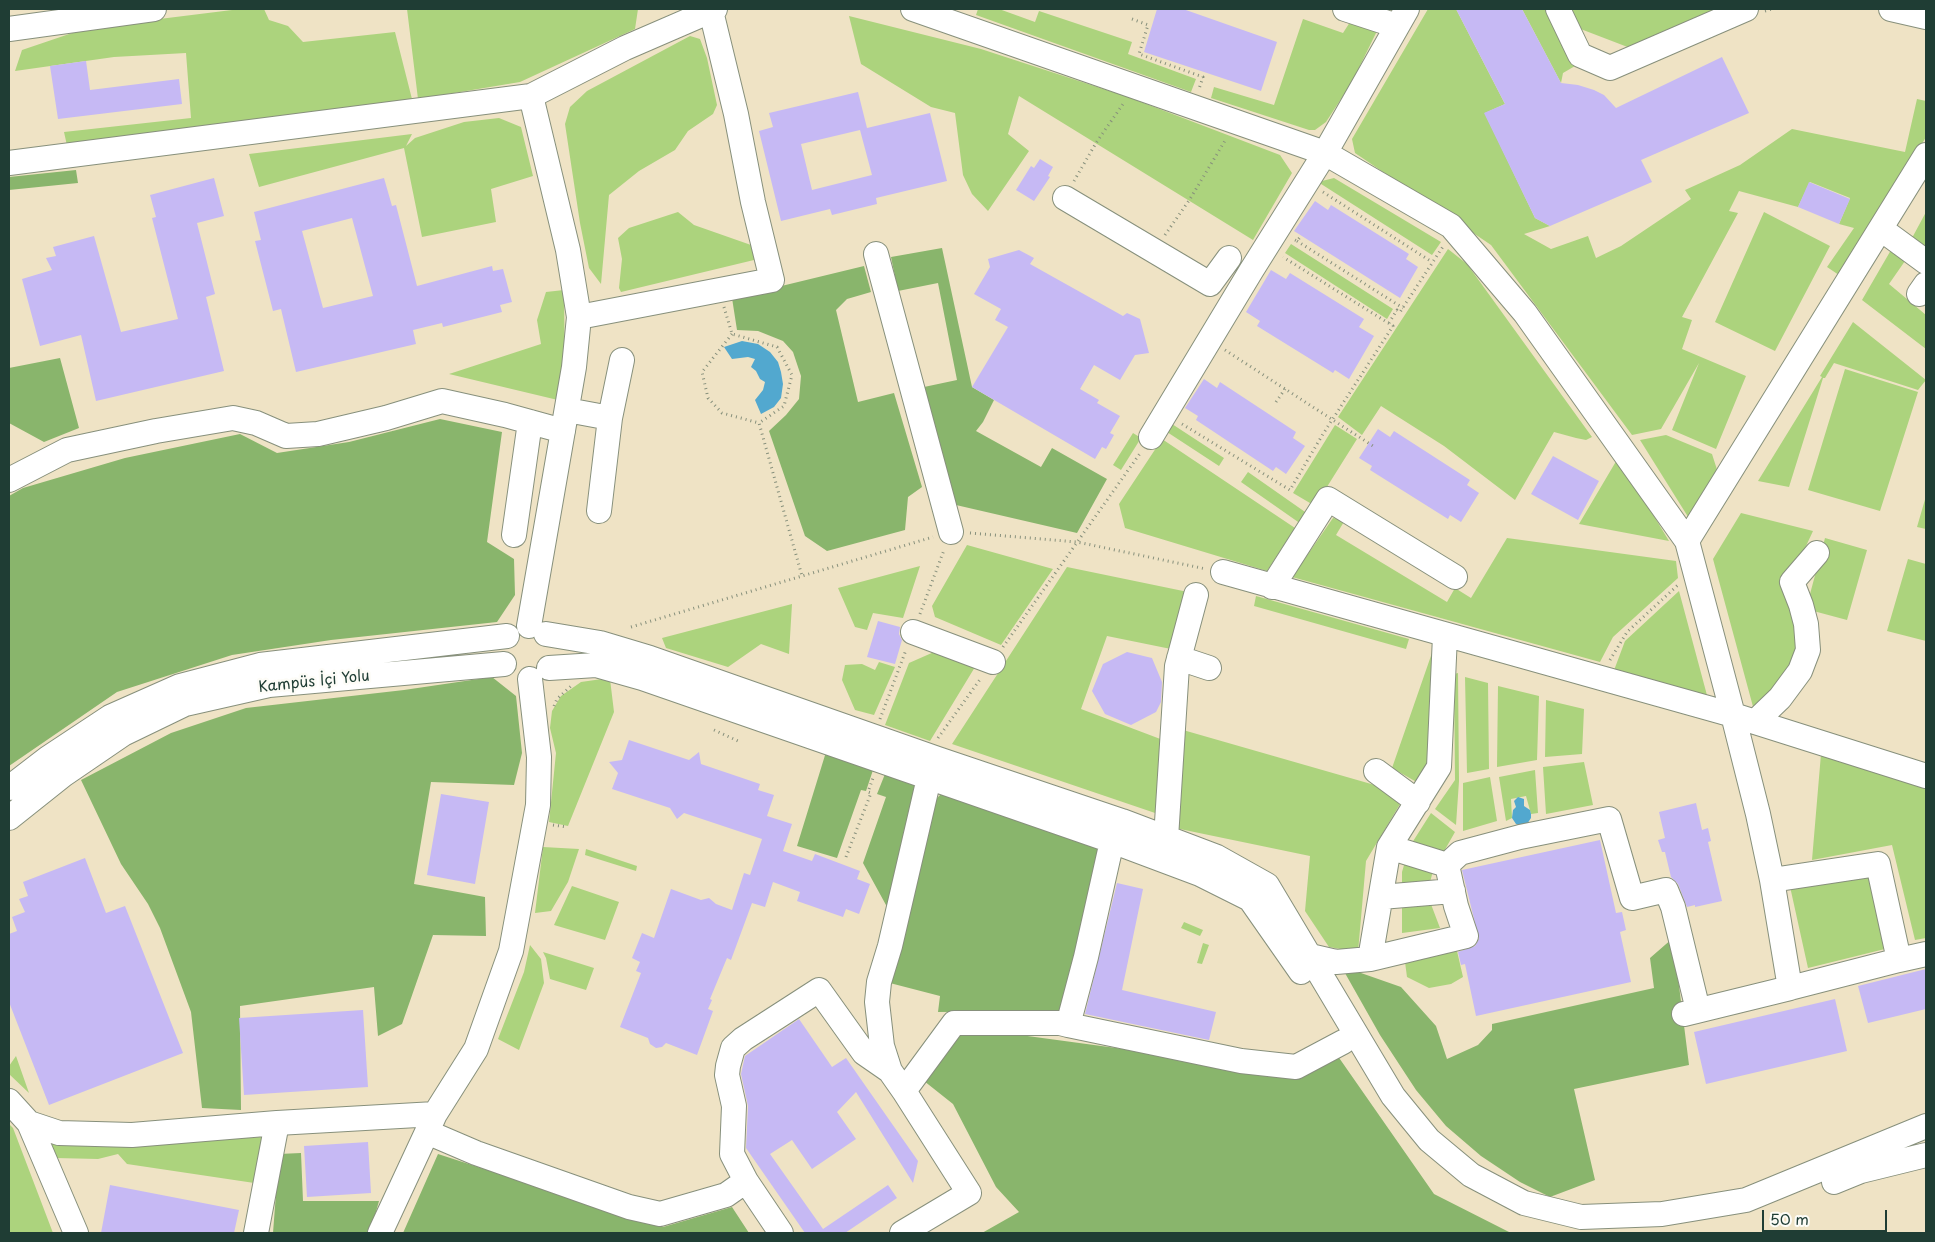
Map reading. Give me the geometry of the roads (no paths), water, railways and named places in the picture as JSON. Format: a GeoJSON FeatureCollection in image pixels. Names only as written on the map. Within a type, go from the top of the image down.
{"type":"FeatureCollection","features":[{"type":"Feature","properties":{"kind":"street"},"geometry":{"type":"LineString","coordinates":[[9,29],[154,9]]}},
{"type":"Feature","properties":{"kind":"street"},"geometry":{"type":"LineString","coordinates":[[913,9],[1325,153],[1451,226],[1525,313],[1687,541],[1694,570],[1744,719],[1790,988]]}},
{"type":"Feature","properties":{"kind":"street"},"geometry":{"type":"LineString","coordinates":[[1151,437],[1218,334],[1325,153],[1402,17],[1345,9]]}},
{"type":"Feature","properties":{"kind":"street"},"geometry":{"type":"LineString","coordinates":[[1558,9],[1580,55],[1610,68],[1746,9]]}},
{"type":"Feature","properties":{"kind":"street"},"geometry":{"type":"LineString","coordinates":[[1891,9],[1926,17]]}},
{"type":"Feature","properties":{"kind":"street"},"geometry":{"type":"LineString","coordinates":[[9,163],[531,96],[625,48],[713,10],[753,202],[772,280],[579,317]]}},
{"type":"Feature","properties":{"kind":"street"},"geometry":{"type":"LineString","coordinates":[[531,96],[568,250],[579,317],[574,367],[565,421],[538,630]]}},
{"type":"Feature","properties":{"kind":"street"},"geometry":{"type":"LineString","coordinates":[[1687,541],[1926,155]]}},
{"type":"Feature","properties":{"kind":"street"},"geometry":{"type":"LineString","coordinates":[[1065,198],[1210,284],[1229,258]]}},
{"type":"Feature","properties":{"kind":"street"},"geometry":{"type":"LineString","coordinates":[[1881,229],[1926,262]]}},
{"type":"Feature","properties":{"kind":"street"},"geometry":{"type":"LineString","coordinates":[[876,254],[950,532]]}},
{"type":"Feature","properties":{"kind":"street"},"geometry":{"type":"LineString","coordinates":[[599,511],[610,418],[622,360]]}},
{"type":"Feature","properties":{"kind":"street"},"geometry":{"type":"LineString","coordinates":[[9,480],[67,450],[156,431],[234,418],[256,423],[286,436],[318,434],[442,402],[506,415],[530,422],[610,418]]}},
{"type":"Feature","properties":{"kind":"street"},"geometry":{"type":"LineString","coordinates":[[514,535],[530,422]]}},
{"type":"Feature","properties":{"kind":"street"},"geometry":{"type":"LineString","coordinates":[[1272,587],[1328,499],[1455,577]]}},
{"type":"Feature","properties":{"kind":"street"},"geometry":{"type":"LineString","coordinates":[[1744,719],[1780,698],[1800,671],[1808,650],[1806,624],[1802,605],[1792,582],[1817,553]]}},
{"type":"Feature","properties":{"kind":"street"},"geometry":{"type":"LineString","coordinates":[[1223,572],[1444,636],[1744,719],[1926,776]]}},
{"type":"Feature","properties":{"kind":"street"},"geometry":{"type":"LineString","coordinates":[[1166,838],[1177,666],[1196,595]]}},
{"type":"Feature","properties":{"kind":"street"},"geometry":{"type":"LineString","coordinates":[[1579,1233],[1518,1218],[1462,1189],[1417,1152],[1379,1106],[1343,1042],[1302,958],[1268,885],[1217,857],[1166,838],[650,658],[600,644],[520,627],[507,636],[501,650],[504,664],[515,675],[596,665],[642,678],[1112,841],[1200,874],[1250,899],[1302,958],[1393,1096],[1429,1140],[1471,1175],[1524,1203],[1581,1217],[1662,1214],[1746,1200],[1926,1126]]}},
{"type":"Feature","properties":{"kind":"street"},"geometry":{"type":"LineString","coordinates":[[380,1233],[431,1123],[476,1050],[511,951],[538,805],[539,673],[554,654],[551,639],[538,630]]}},
{"type":"Feature","properties":{"kind":"street"},"geometry":{"type":"LineString","coordinates":[[913,632],[993,662]]}},
{"type":"Feature","properties":{"kind":"street","name":"Kampüs İçi Yolu"},"geometry":{"type":"LineString","coordinates":[[9,788],[48,758],[110,717],[180,686],[260,664],[507,636]]}},
{"type":"Feature","properties":{"kind":"street"},"geometry":{"type":"LineString","coordinates":[[1370,959],[1389,847],[1439,768],[1444,636]]}},
{"type":"Feature","properties":{"kind":"street"},"geometry":{"type":"LineString","coordinates":[[1179,658],[1209,668]]}},
{"type":"Feature","properties":{"kind":"street","name":"Kampüs İçi Yolu"},"geometry":{"type":"LineString","coordinates":[[9,818],[63,775],[123,734],[185,704],[269,685],[504,664]]}},
{"type":"Feature","properties":{"kind":"street"},"geometry":{"type":"LineString","coordinates":[[1376,771],[1418,802]]}},
{"type":"Feature","properties":{"kind":"street"},"geometry":{"type":"LineString","coordinates":[[890,1071],[879,1028],[876,1002],[879,982],[894,928],[929,778]]}},
{"type":"Feature","properties":{"kind":"street"},"geometry":{"type":"LineString","coordinates":[[1447,865],[1460,853],[1520,837],[1609,819],[1632,898],[1666,890],[1673,907],[1691,1012],[1926,954]]}},
{"type":"Feature","properties":{"kind":"street"},"geometry":{"type":"LineString","coordinates":[[1068,1025],[1084,966],[1112,841]]}},
{"type":"Feature","properties":{"kind":"street"},"geometry":{"type":"LineString","coordinates":[[1389,847],[1447,865]]}},
{"type":"Feature","properties":{"kind":"street"},"geometry":{"type":"LineString","coordinates":[[1772,880],[1878,864],[1899,960]]}},
{"type":"Feature","properties":{"kind":"street"},"geometry":{"type":"LineString","coordinates":[[1302,958],[1336,962],[1370,959],[1466,936],[1447,865]]}},
{"type":"Feature","properties":{"kind":"street"},"geometry":{"type":"LineString","coordinates":[[1380,896],[1453,891]]}},
{"type":"Feature","properties":{"kind":"street"},"geometry":{"type":"LineString","coordinates":[[781,1233],[746,1181],[732,1154],[734,1106],[727,1075],[728,1066],[733,1048],[743,1039],[819,990],[864,1053],[890,1071],[969,1194],[902,1233]]}},
{"type":"Feature","properties":{"kind":"street"},"geometry":{"type":"LineString","coordinates":[[904,1091],[954,1023],[1060,1023],[1241,1060],[1296,1067],[1343,1042]]}},
{"type":"Feature","properties":{"kind":"street"},"geometry":{"type":"LineString","coordinates":[[9,1101],[28,1123],[76,1233]]}},
{"type":"Feature","properties":{"kind":"street"},"geometry":{"type":"LineString","coordinates":[[28,1123],[59,1133],[132,1135],[277,1123],[431,1123],[476,1153],[620,1204],[660,1214],[726,1195],[746,1181]]}},
{"type":"Feature","properties":{"kind":"street"},"geometry":{"type":"LineString","coordinates":[[256,1233],[277,1123]]}},
{"type":"Feature","properties":{"kind":"street"},"geometry":{"type":"LineString","coordinates":[[1585,1233],[1664,1230],[1750,1216],[1861,1170],[1926,1155]]}},
{"type":"Feature","properties":{"kind":"water"},"geometry":{"type":"Polygon","coordinates":[[[742,341],[758,344],[770,352],[778,362],[781,372],[783,384],[781,398],[774,407],[761,414],[755,400],[763,390],[765,382],[760,379],[756,371],[751,367],[755,359],[748,357],[732,359],[724,347],[742,341]]]}},
{"type":"Feature","properties":{"kind":"water"},"geometry":{"type":"Polygon","coordinates":[[[1518,797],[1524,799],[1524,806],[1530,810],[1531,814],[1527,824],[1520,826],[1512,818],[1513,810],[1516,807],[1514,801],[1518,797]]]}}]}
